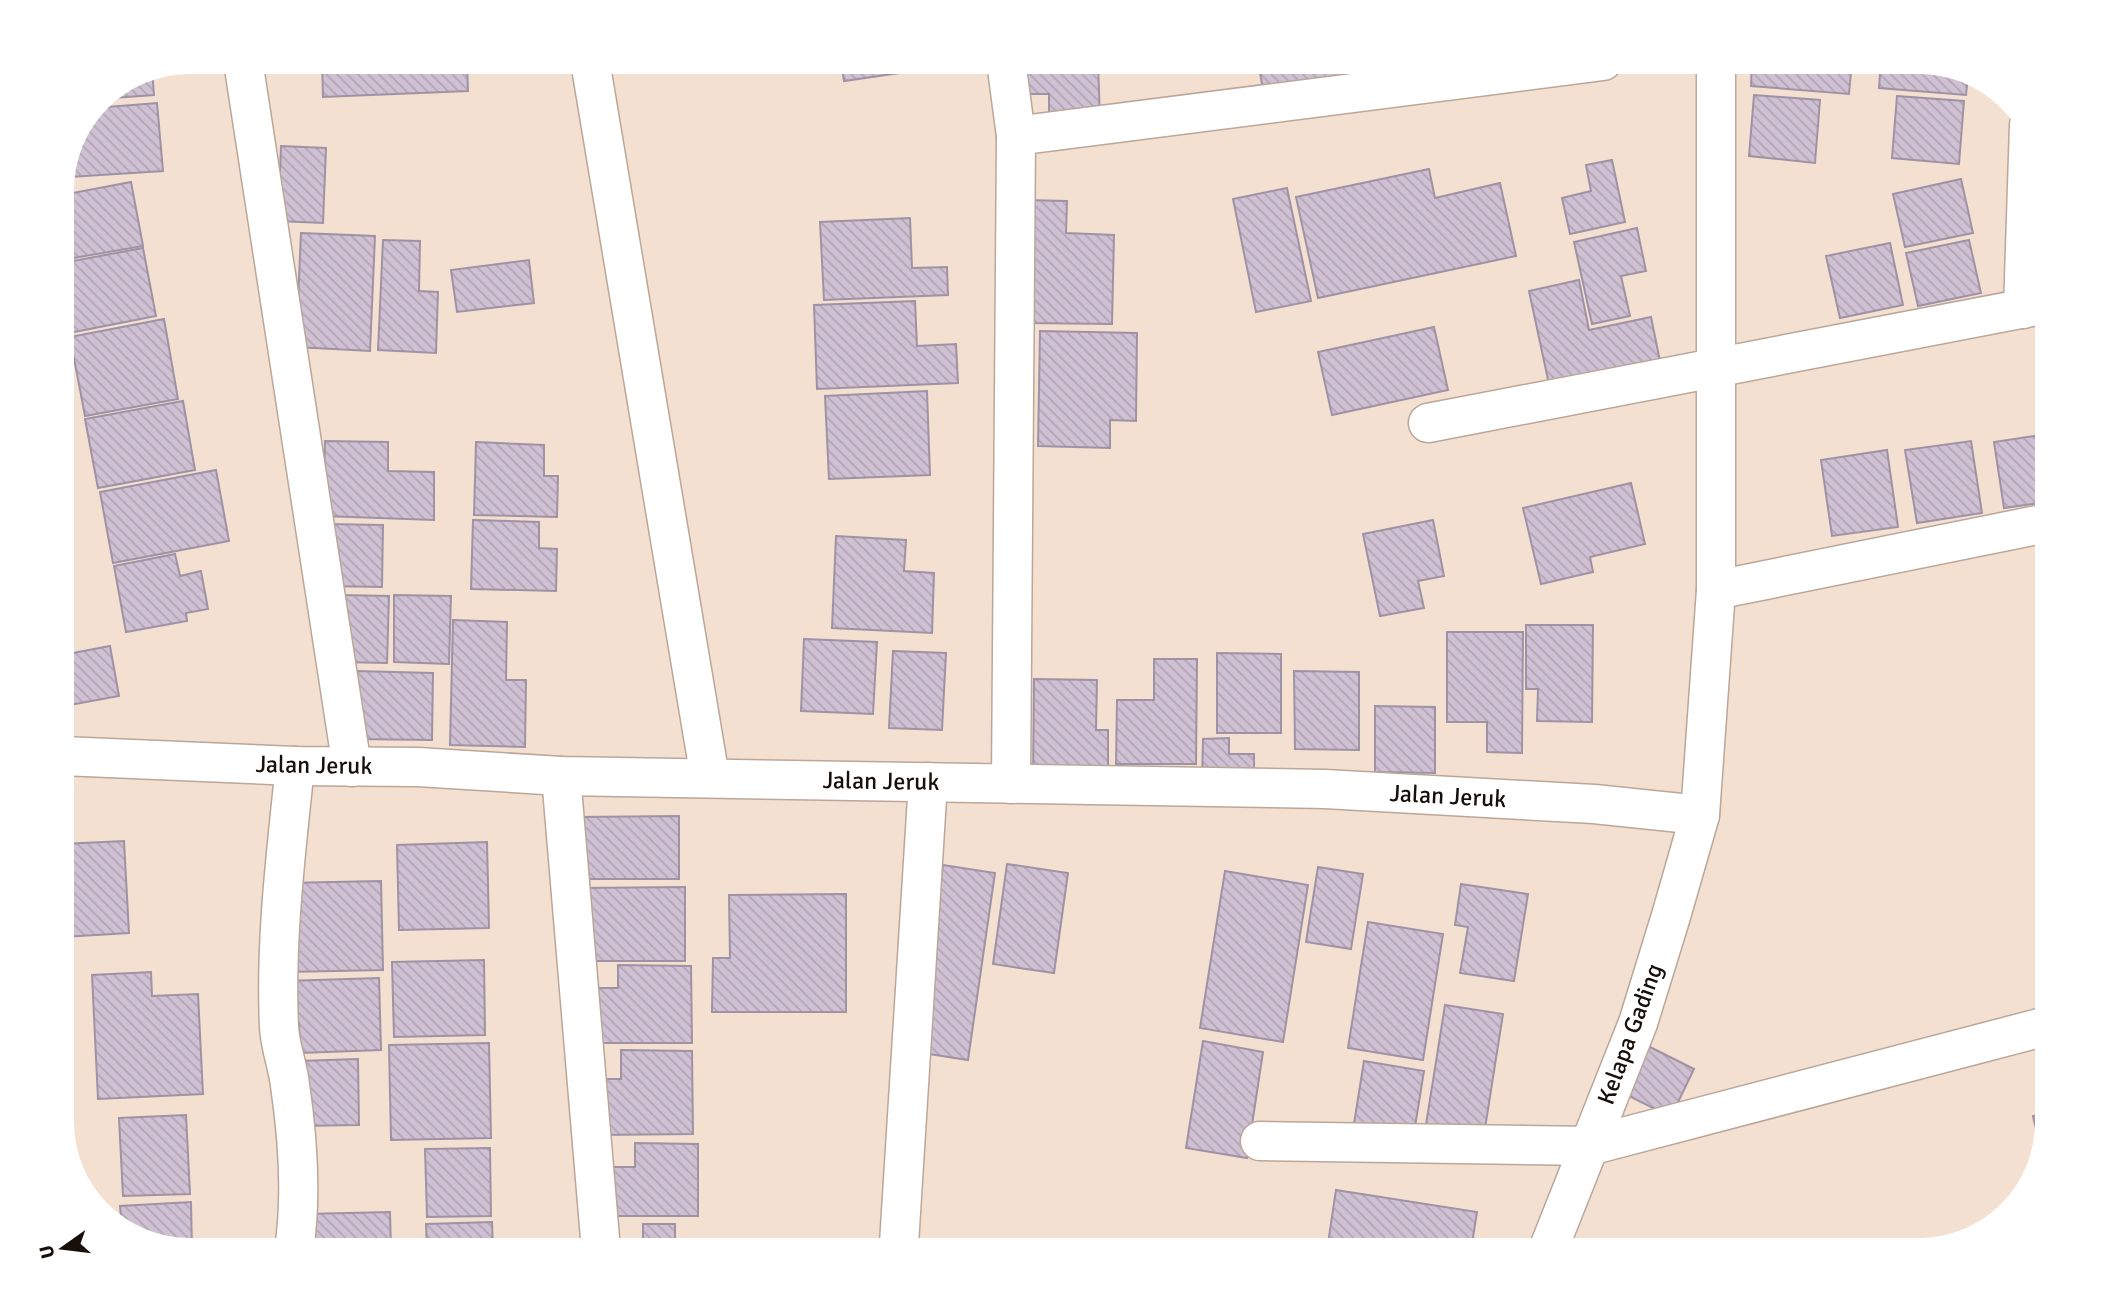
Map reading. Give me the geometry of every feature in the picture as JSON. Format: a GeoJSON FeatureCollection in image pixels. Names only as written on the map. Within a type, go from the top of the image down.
{"type":"FeatureCollection","features":[{"type":"Feature","properties":{"kind":"street"},"geometry":{"type":"LineString","coordinates":[[245,74],[352,767]]}},
{"type":"Feature","properties":{"kind":"street"},"geometry":{"type":"LineString","coordinates":[[592,74],[710,778]]}},
{"type":"Feature","properties":{"kind":"street"},"geometry":{"type":"LineString","coordinates":[[1008,74],[1016,136],[1011,784]]}},
{"type":"Feature","properties":{"kind":"street"},"geometry":{"type":"LineString","coordinates":[[1016,136],[1501,74]]}},
{"type":"Feature","properties":{"kind":"street","name":"Kelapa Gading"},"geometry":{"type":"LineString","coordinates":[[1553,1238],[1638,1023],[1700,815],[1716,590],[1716,74]]}},
{"type":"Feature","properties":{"kind":"street"},"geometry":{"type":"LineString","coordinates":[[2030,160],[2034,280]]}},
{"type":"Feature","properties":{"kind":"street"},"geometry":{"type":"LineString","coordinates":[[1428,423],[2034,307]]}},
{"type":"Feature","properties":{"kind":"street"},"geometry":{"type":"LineString","coordinates":[[1716,590],[2034,526]]}},
{"type":"Feature","properties":{"kind":"street","name":"Jalan Jeruk"},"geometry":{"type":"LineString","coordinates":[[74,757],[295,766],[418,767],[561,775],[1325,789],[1594,804],[1700,815]]}},
{"type":"Feature","properties":{"kind":"street"},"geometry":{"type":"LineString","coordinates":[[295,766],[282,888],[278,983],[279,1031],[290,1082],[298,1148],[296,1238]]}},
{"type":"Feature","properties":{"kind":"street"},"geometry":{"type":"LineString","coordinates":[[561,775],[600,1238]]}},
{"type":"Feature","properties":{"kind":"street"},"geometry":{"type":"LineString","coordinates":[[899,1238],[928,782]]}},
{"type":"Feature","properties":{"kind":"street"},"geometry":{"type":"LineString","coordinates":[[1260,1141],[1589,1146],[2035,1029]]}},
{"type":"Feature","properties":{"kind":"building"},"geometry":{"type":"Polygon","coordinates":[[[322,74],[467,74],[468,91],[323,97],[322,74]]]}},
{"type":"Feature","properties":{"kind":"building"},"geometry":{"type":"Polygon","coordinates":[[[843,74],[893,74],[844,81],[843,74]]]}},
{"type":"Feature","properties":{"kind":"building"},"geometry":{"type":"Polygon","coordinates":[[[1018,74],[1098,74],[1100,120],[1049,121],[1049,94],[1019,94],[1018,74]]]}},
{"type":"Feature","properties":{"kind":"building"},"geometry":{"type":"Polygon","coordinates":[[[1260,74],[1360,74],[1362,84],[1263,90],[1260,74]]]}},
{"type":"Feature","properties":{"kind":"building"},"geometry":{"type":"Polygon","coordinates":[[[1372,74],[1435,74],[1436,79],[1373,85],[1372,74]]]}},
{"type":"Feature","properties":{"kind":"building"},"geometry":{"type":"Polygon","coordinates":[[[1751,74],[1851,74],[1849,94],[1751,86],[1751,74]]]}},
{"type":"Feature","properties":{"kind":"building"},"geometry":{"type":"Polygon","coordinates":[[[1880,74],[1933,74],[1967,84],[1966,95],[1879,88],[1880,74]]]}},
{"type":"Feature","properties":{"kind":"building"},"geometry":{"type":"Polygon","coordinates":[[[153,80],[154,95],[120,98],[153,80]]]}},
{"type":"Feature","properties":{"kind":"building"},"geometry":{"type":"Polygon","coordinates":[[[1754,95],[1820,100],[1815,163],[1749,156],[1754,95]]]}},
{"type":"Feature","properties":{"kind":"building"},"geometry":{"type":"Polygon","coordinates":[[[1897,96],[1964,101],[1959,164],[1892,158],[1897,96]]]}},
{"type":"Feature","properties":{"kind":"building"},"geometry":{"type":"Polygon","coordinates":[[[157,103],[163,171],[75,177],[77,160],[86,138],[109,107],[157,103]]]}},
{"type":"Feature","properties":{"kind":"building"},"geometry":{"type":"Polygon","coordinates":[[[281,146],[326,148],[323,223],[278,221],[281,146]]]}},
{"type":"Feature","properties":{"kind":"building"},"geometry":{"type":"Polygon","coordinates":[[[1612,160],[1625,222],[1570,234],[1562,198],[1591,191],[1586,165],[1612,160]]]}},
{"type":"Feature","properties":{"kind":"building"},"geometry":{"type":"Polygon","coordinates":[[[1429,169],[1435,198],[1500,183],[1516,256],[1318,298],[1296,197],[1429,169]]]}},
{"type":"Feature","properties":{"kind":"building"},"geometry":{"type":"Polygon","coordinates":[[[1961,179],[1973,233],[1905,247],[1893,194],[1961,179]]]}},
{"type":"Feature","properties":{"kind":"building"},"geometry":{"type":"Polygon","coordinates":[[[131,182],[143,246],[74,258],[74,193],[131,182]]]}},
{"type":"Feature","properties":{"kind":"building"},"geometry":{"type":"Polygon","coordinates":[[[1287,188],[1311,301],[1256,312],[1233,199],[1287,188]]]}},
{"type":"Feature","properties":{"kind":"building"},"geometry":{"type":"Polygon","coordinates":[[[1024,200],[1067,201],[1066,233],[1114,235],[1112,324],[1023,323],[1024,200]]]}},
{"type":"Feature","properties":{"kind":"building"},"geometry":{"type":"Polygon","coordinates":[[[910,218],[912,268],[947,267],[948,295],[824,300],[820,222],[910,218]]]}},
{"type":"Feature","properties":{"kind":"building"},"geometry":{"type":"Polygon","coordinates":[[[1637,228],[1646,271],[1621,276],[1630,316],[1592,324],[1574,242],[1637,228]]]}},
{"type":"Feature","properties":{"kind":"building"},"geometry":{"type":"Polygon","coordinates":[[[301,233],[375,236],[370,351],[296,347],[301,233]]]}},
{"type":"Feature","properties":{"kind":"building"},"geometry":{"type":"Polygon","coordinates":[[[383,240],[420,241],[419,291],[438,292],[436,353],[378,350],[383,240]]]}},
{"type":"Feature","properties":{"kind":"building"},"geometry":{"type":"Polygon","coordinates":[[[1969,240],[1981,293],[1918,306],[1906,253],[1969,240]]]}},
{"type":"Feature","properties":{"kind":"building"},"geometry":{"type":"Polygon","coordinates":[[[1890,243],[1903,305],[1840,318],[1826,256],[1890,243]]]}},
{"type":"Feature","properties":{"kind":"building"},"geometry":{"type":"Polygon","coordinates":[[[143,248],[156,316],[74,332],[74,261],[143,248]]]}},
{"type":"Feature","properties":{"kind":"building"},"geometry":{"type":"Polygon","coordinates":[[[529,260],[534,303],[457,312],[451,270],[529,260]]]}},
{"type":"Feature","properties":{"kind":"building"},"geometry":{"type":"Polygon","coordinates":[[[1579,280],[1589,330],[1651,317],[1661,366],[1550,389],[1529,291],[1579,280]]]}},
{"type":"Feature","properties":{"kind":"building"},"geometry":{"type":"Polygon","coordinates":[[[915,301],[917,346],[956,344],[958,383],[817,389],[814,305],[915,301]]]}},
{"type":"Feature","properties":{"kind":"building"},"geometry":{"type":"Polygon","coordinates":[[[164,319],[178,399],[85,416],[74,358],[74,336],[164,319]]]}},
{"type":"Feature","properties":{"kind":"building"},"geometry":{"type":"Polygon","coordinates":[[[1434,327],[1448,390],[1332,415],[1318,352],[1434,327]]]}},
{"type":"Feature","properties":{"kind":"building"},"geometry":{"type":"Polygon","coordinates":[[[1040,331],[1137,333],[1136,421],[1110,420],[1110,448],[1038,446],[1040,331]]]}},
{"type":"Feature","properties":{"kind":"building"},"geometry":{"type":"Polygon","coordinates":[[[927,391],[930,475],[829,479],[825,396],[927,391]]]}},
{"type":"Feature","properties":{"kind":"building"},"geometry":{"type":"Polygon","coordinates":[[[183,401],[195,470],[98,488],[85,419],[183,401]]]}},
{"type":"Feature","properties":{"kind":"building"},"geometry":{"type":"Polygon","coordinates":[[[2034,436],[2034,504],[2004,508],[1994,442],[2034,436]]]}},
{"type":"Feature","properties":{"kind":"building"},"geometry":{"type":"Polygon","coordinates":[[[325,441],[388,442],[388,471],[434,472],[434,520],[323,516],[325,441]]]}},
{"type":"Feature","properties":{"kind":"building"},"geometry":{"type":"Polygon","coordinates":[[[1971,441],[1982,513],[1917,523],[1905,450],[1971,441]]]}},
{"type":"Feature","properties":{"kind":"building"},"geometry":{"type":"Polygon","coordinates":[[[476,442],[544,445],[544,476],[558,476],[557,517],[474,515],[476,442]]]}},
{"type":"Feature","properties":{"kind":"building"},"geometry":{"type":"Polygon","coordinates":[[[1887,450],[1898,527],[1832,536],[1821,460],[1887,450]]]}},
{"type":"Feature","properties":{"kind":"building"},"geometry":{"type":"Polygon","coordinates":[[[216,470],[229,541],[113,563],[100,492],[216,470]]]}},
{"type":"Feature","properties":{"kind":"building"},"geometry":{"type":"Polygon","coordinates":[[[1631,483],[1645,544],[1590,557],[1593,572],[1541,584],[1523,508],[1631,483]]]}},
{"type":"Feature","properties":{"kind":"building"},"geometry":{"type":"Polygon","coordinates":[[[473,520],[539,522],[539,548],[557,549],[556,591],[471,589],[473,520]]]}},
{"type":"Feature","properties":{"kind":"building"},"geometry":{"type":"Polygon","coordinates":[[[1433,520],[1444,576],[1418,581],[1424,608],[1380,616],[1363,534],[1433,520]]]}},
{"type":"Feature","properties":{"kind":"building"},"geometry":{"type":"Polygon","coordinates":[[[328,524],[383,525],[382,587],[327,586],[328,524]]]}},
{"type":"Feature","properties":{"kind":"building"},"geometry":{"type":"Polygon","coordinates":[[[836,536],[906,540],[904,571],[934,573],[932,633],[832,628],[836,536]]]}},
{"type":"Feature","properties":{"kind":"building"},"geometry":{"type":"Polygon","coordinates":[[[175,554],[180,576],[201,571],[208,609],[186,613],[187,621],[126,632],[114,566],[175,554]]]}},
{"type":"Feature","properties":{"kind":"building"},"geometry":{"type":"Polygon","coordinates":[[[339,595],[389,596],[387,663],[339,662],[339,595]]]}},
{"type":"Feature","properties":{"kind":"building"},"geometry":{"type":"Polygon","coordinates":[[[394,595],[451,596],[449,664],[394,662],[394,595]]]}},
{"type":"Feature","properties":{"kind":"building"},"geometry":{"type":"Polygon","coordinates":[[[453,620],[507,622],[506,680],[526,680],[525,747],[450,745],[453,620]]]}},
{"type":"Feature","properties":{"kind":"building"},"geometry":{"type":"Polygon","coordinates":[[[1526,625],[1593,625],[1592,722],[1537,721],[1538,689],[1526,689],[1526,625]]]}},
{"type":"Feature","properties":{"kind":"building"},"geometry":{"type":"Polygon","coordinates":[[[1447,632],[1523,632],[1522,753],[1487,752],[1487,722],[1447,722],[1447,632]]]}},
{"type":"Feature","properties":{"kind":"building"},"geometry":{"type":"Polygon","coordinates":[[[804,639],[877,642],[873,714],[801,711],[804,639]]]}},
{"type":"Feature","properties":{"kind":"building"},"geometry":{"type":"Polygon","coordinates":[[[110,646],[119,696],[74,704],[74,653],[110,646]]]}},
{"type":"Feature","properties":{"kind":"building"},"geometry":{"type":"Polygon","coordinates":[[[893,651],[946,653],[942,730],[889,728],[893,651]]]}},
{"type":"Feature","properties":{"kind":"building"},"geometry":{"type":"Polygon","coordinates":[[[1217,653],[1281,654],[1281,733],[1217,733],[1217,653]]]}},
{"type":"Feature","properties":{"kind":"building"},"geometry":{"type":"Polygon","coordinates":[[[1154,659],[1197,659],[1196,764],[1116,764],[1117,700],[1154,700],[1154,659]]]}},
{"type":"Feature","properties":{"kind":"building"},"geometry":{"type":"Polygon","coordinates":[[[355,671],[433,673],[432,740],[353,739],[355,671]]]}},
{"type":"Feature","properties":{"kind":"building"},"geometry":{"type":"Polygon","coordinates":[[[1294,671],[1359,672],[1359,750],[1295,749],[1294,671]]]}},
{"type":"Feature","properties":{"kind":"building"},"geometry":{"type":"Polygon","coordinates":[[[1034,679],[1097,680],[1096,730],[1108,730],[1108,782],[1033,781],[1034,679]]]}},
{"type":"Feature","properties":{"kind":"building"},"geometry":{"type":"Polygon","coordinates":[[[1375,706],[1435,707],[1435,773],[1375,772],[1375,706]]]}},
{"type":"Feature","properties":{"kind":"building"},"geometry":{"type":"Polygon","coordinates":[[[1229,738],[1229,754],[1254,754],[1254,783],[1202,783],[1203,739],[1229,738]]]}},
{"type":"Feature","properties":{"kind":"building"},"geometry":{"type":"Polygon","coordinates":[[[679,816],[679,879],[580,879],[579,817],[679,816]]]}},
{"type":"Feature","properties":{"kind":"building"},"geometry":{"type":"Polygon","coordinates":[[[124,841],[129,933],[74,936],[74,843],[124,841]]]}},
{"type":"Feature","properties":{"kind":"building"},"geometry":{"type":"Polygon","coordinates":[[[487,842],[489,928],[399,930],[397,845],[487,842]]]}},
{"type":"Feature","properties":{"kind":"building"},"geometry":{"type":"Polygon","coordinates":[[[1007,864],[1068,873],[1054,973],[993,964],[1007,864]]]}},
{"type":"Feature","properties":{"kind":"building"},"geometry":{"type":"Polygon","coordinates":[[[943,865],[995,873],[968,1060],[916,1052],[943,865]]]}},
{"type":"Feature","properties":{"kind":"building"},"geometry":{"type":"Polygon","coordinates":[[[1318,867],[1363,874],[1351,949],[1306,942],[1318,867]]]}},
{"type":"Feature","properties":{"kind":"building"},"geometry":{"type":"Polygon","coordinates":[[[1225,871],[1308,885],[1283,1042],[1200,1028],[1225,871]]]}},
{"type":"Feature","properties":{"kind":"building"},"geometry":{"type":"Polygon","coordinates":[[[381,881],[383,970],[287,972],[284,883],[381,881]]]}},
{"type":"Feature","properties":{"kind":"building"},"geometry":{"type":"Polygon","coordinates":[[[1461,884],[1528,894],[1514,981],[1460,973],[1468,927],[1455,925],[1461,884]]]}},
{"type":"Feature","properties":{"kind":"building"},"geometry":{"type":"Polygon","coordinates":[[[685,887],[685,961],[581,961],[581,888],[685,887]]]}},
{"type":"Feature","properties":{"kind":"building"},"geometry":{"type":"Polygon","coordinates":[[[846,894],[846,1012],[712,1012],[713,958],[730,958],[729,895],[846,894]]]}},
{"type":"Feature","properties":{"kind":"building"},"geometry":{"type":"Polygon","coordinates":[[[1368,922],[1443,934],[1423,1060],[1348,1048],[1368,922]]]}},
{"type":"Feature","properties":{"kind":"building"},"geometry":{"type":"Polygon","coordinates":[[[484,960],[485,1035],[394,1037],[392,962],[484,960]]]}},
{"type":"Feature","properties":{"kind":"building"},"geometry":{"type":"Polygon","coordinates":[[[618,965],[691,966],[692,1043],[588,1043],[588,988],[618,988],[618,965]]]}},
{"type":"Feature","properties":{"kind":"building"},"geometry":{"type":"Polygon","coordinates":[[[151,972],[152,996],[198,994],[203,1094],[98,1099],[92,975],[151,972]]]}},
{"type":"Feature","properties":{"kind":"building"},"geometry":{"type":"Polygon","coordinates":[[[379,978],[381,1050],[300,1053],[299,1023],[286,1024],[284,981],[379,978]]]}},
{"type":"Feature","properties":{"kind":"building"},"geometry":{"type":"Polygon","coordinates":[[[1445,1005],[1503,1014],[1483,1141],[1425,1131],[1445,1005]]]}},
{"type":"Feature","properties":{"kind":"building"},"geometry":{"type":"Polygon","coordinates":[[[1203,1041],[1263,1052],[1247,1158],[1186,1148],[1203,1041]]]}},
{"type":"Feature","properties":{"kind":"building"},"geometry":{"type":"Polygon","coordinates":[[[489,1043],[491,1138],[391,1140],[389,1045],[489,1043]]]}},
{"type":"Feature","properties":{"kind":"building"},"geometry":{"type":"Polygon","coordinates":[[[1646,1045],[1694,1069],[1671,1117],[1623,1093],[1646,1045]]]}},
{"type":"Feature","properties":{"kind":"building"},"geometry":{"type":"Polygon","coordinates":[[[621,1050],[692,1051],[693,1134],[598,1135],[598,1079],[621,1079],[621,1050]]]}},
{"type":"Feature","properties":{"kind":"building"},"geometry":{"type":"Polygon","coordinates":[[[358,1059],[359,1125],[300,1126],[299,1061],[358,1059]]]}},
{"type":"Feature","properties":{"kind":"building"},"geometry":{"type":"Polygon","coordinates":[[[1364,1061],[1424,1071],[1413,1139],[1353,1130],[1364,1061]]]}},
{"type":"Feature","properties":{"kind":"building"},"geometry":{"type":"Polygon","coordinates":[[[186,1115],[190,1194],[123,1196],[119,1118],[186,1115]]]}},
{"type":"Feature","properties":{"kind":"building"},"geometry":{"type":"Polygon","coordinates":[[[635,1143],[698,1144],[698,1216],[611,1216],[611,1167],[635,1167],[635,1143]]]}},
{"type":"Feature","properties":{"kind":"building"},"geometry":{"type":"Polygon","coordinates":[[[490,1148],[491,1216],[427,1217],[425,1149],[490,1148]]]}},
{"type":"Feature","properties":{"kind":"building"},"geometry":{"type":"Polygon","coordinates":[[[1336,1190],[1477,1212],[1473,1238],[1329,1238],[1336,1190]]]}},
{"type":"Feature","properties":{"kind":"building"},"geometry":{"type":"Polygon","coordinates":[[[191,1202],[192,1238],[175,1237],[145,1229],[121,1214],[120,1206],[191,1202]]]}},
{"type":"Feature","properties":{"kind":"building"},"geometry":{"type":"Polygon","coordinates":[[[390,1212],[391,1238],[306,1238],[305,1214],[390,1212]]]}},
{"type":"Feature","properties":{"kind":"building"},"geometry":{"type":"Polygon","coordinates":[[[492,1222],[493,1238],[427,1238],[426,1224],[492,1222]]]}},
{"type":"Feature","properties":{"kind":"building"},"geometry":{"type":"Polygon","coordinates":[[[643,1224],[675,1224],[675,1238],[643,1238],[643,1224]]]}}]}
